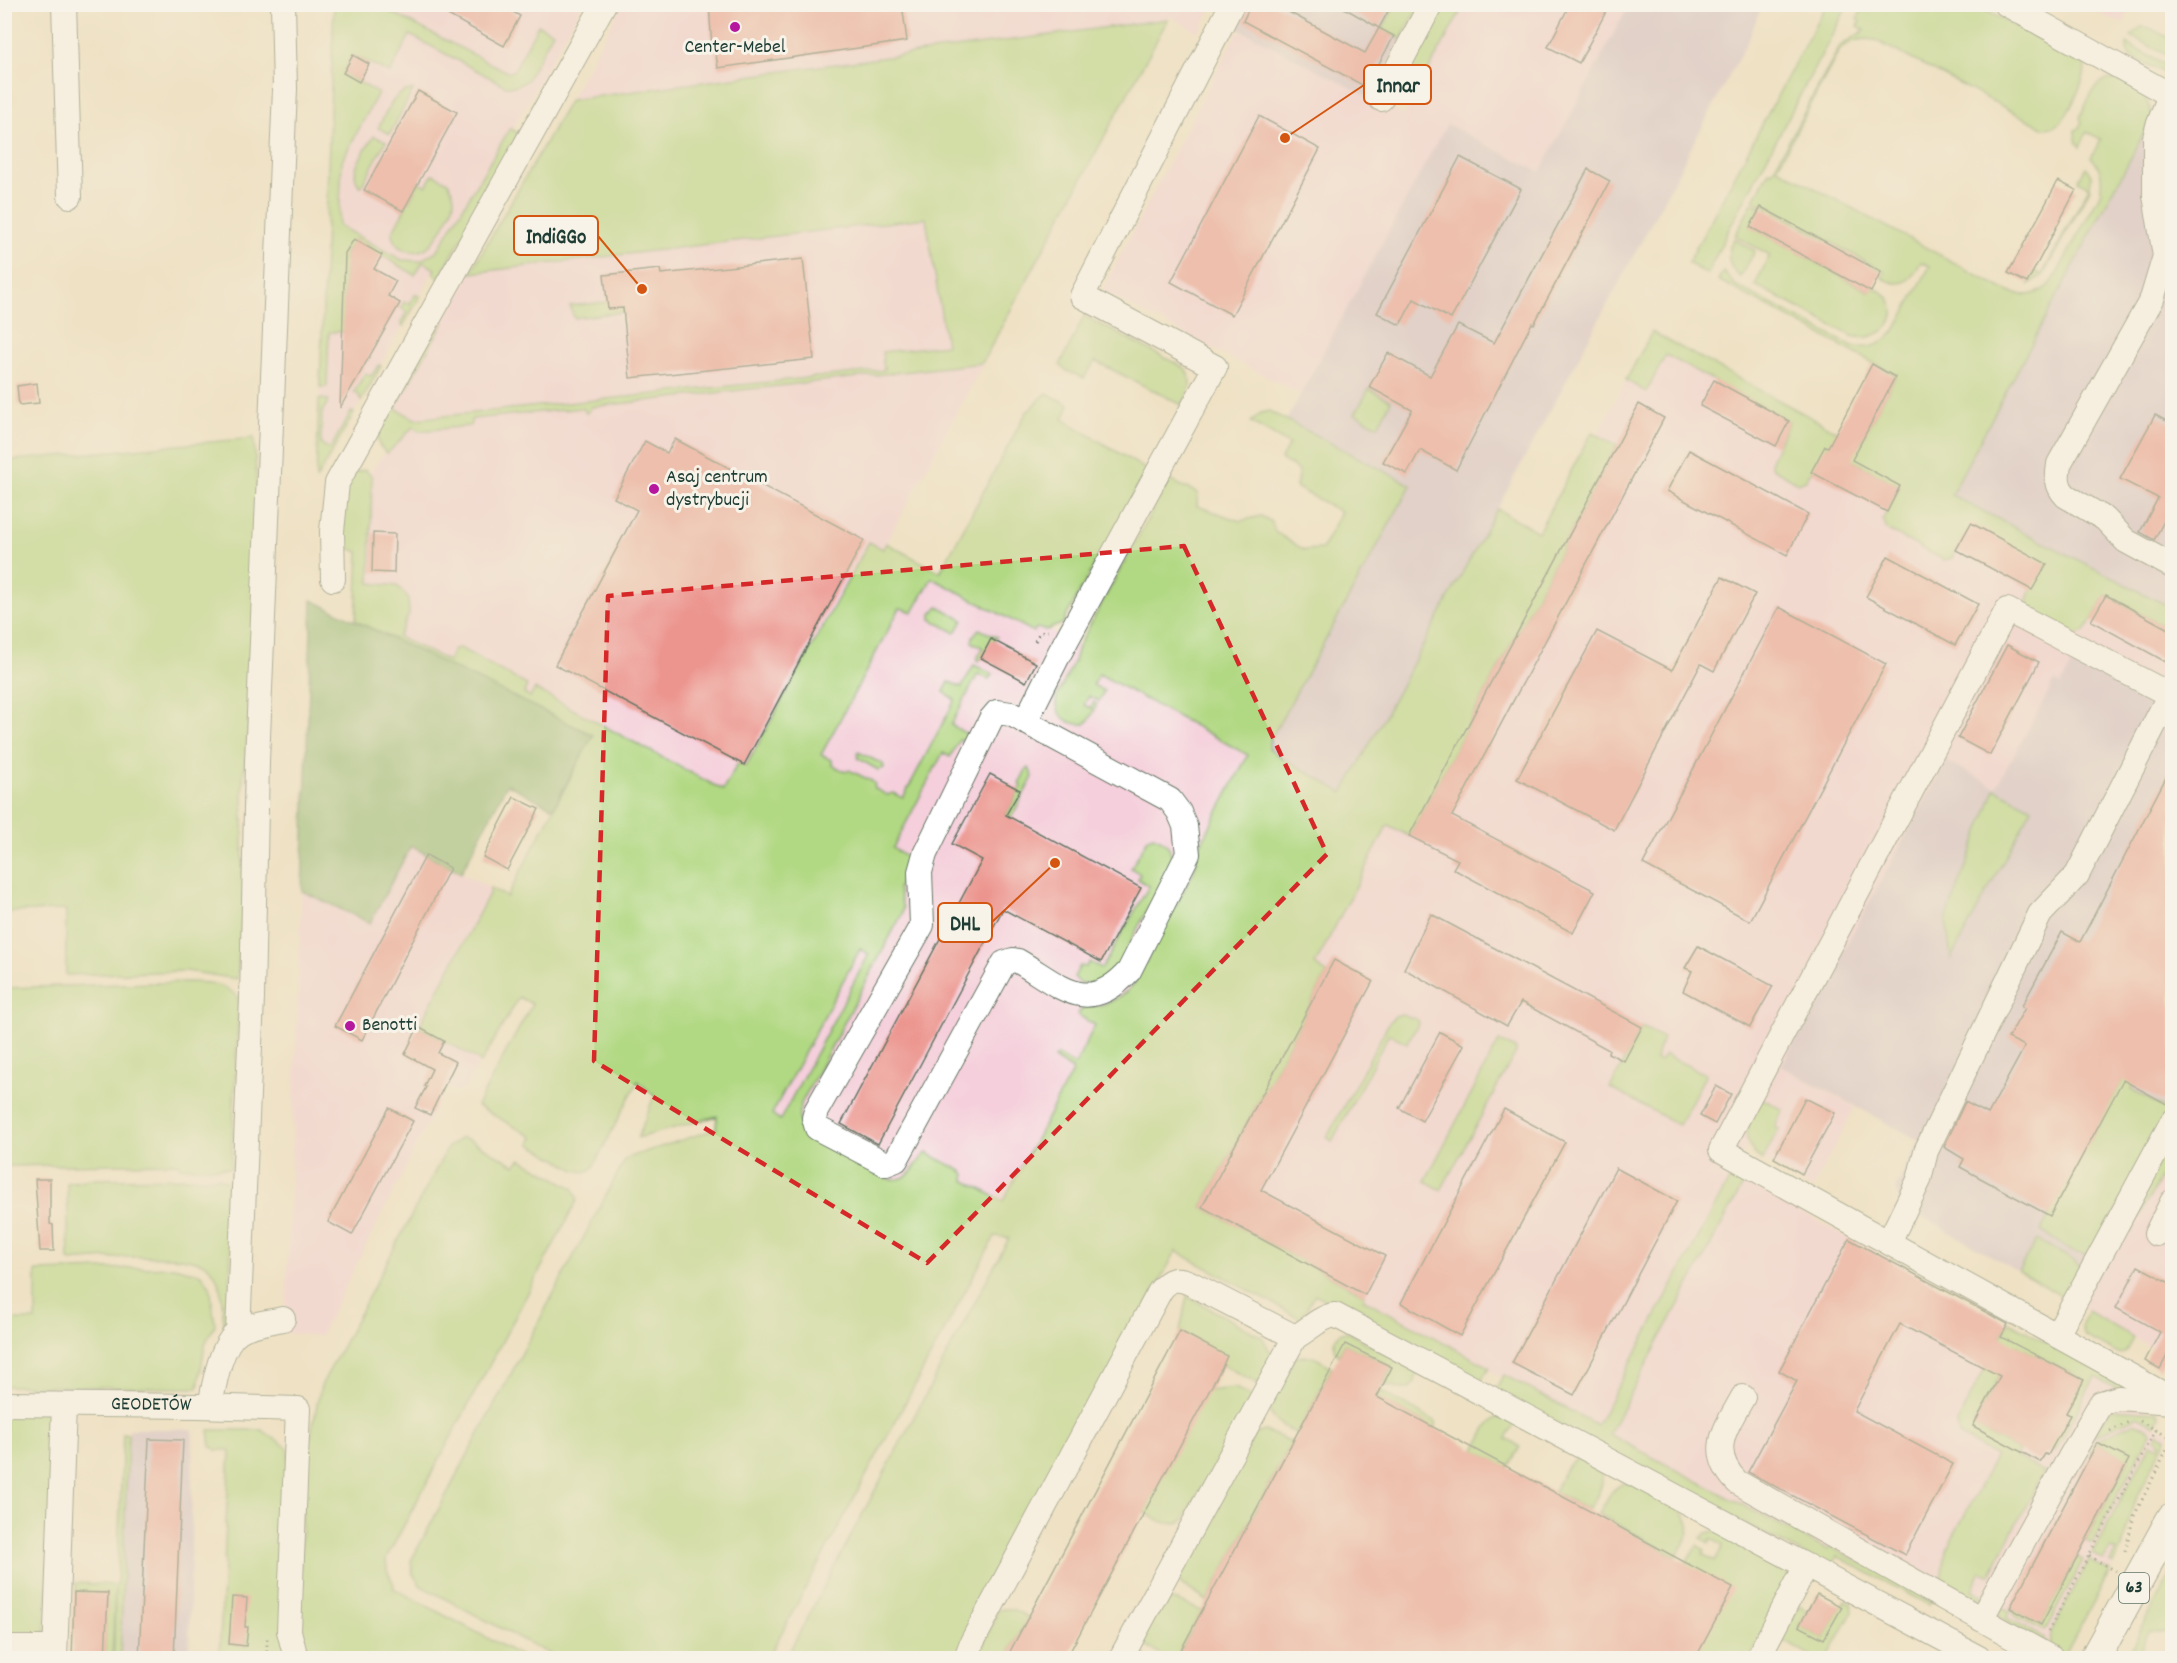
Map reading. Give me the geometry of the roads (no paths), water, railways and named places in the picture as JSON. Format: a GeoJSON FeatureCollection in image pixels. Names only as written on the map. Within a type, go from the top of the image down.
{"type":"FeatureCollection","features":[{"type":"Feature","properties":{"kind":"main road","name":"63"},"geometry":{"type":"LineString","coordinates":[[2095,1659],[2172,1518]]}},
{"type":"Feature","properties":{"kind":"street"},"geometry":{"type":"LineString","coordinates":[[64,4],[70,196]]}},
{"type":"Feature","properties":{"kind":"street"},"geometry":{"type":"LineString","coordinates":[[238,1332],[252,998],[257,762],[285,89],[283,4]]}},
{"type":"Feature","properties":{"kind":"street"},"geometry":{"type":"LineString","coordinates":[[333,579],[333,504],[337,483],[604,4]]}},
{"type":"Feature","properties":{"kind":"street"},"geometry":{"type":"LineString","coordinates":[[1025,722],[1059,654],[1215,367],[1082,296],[1232,4]]}},
{"type":"Feature","properties":{"kind":"street"},"geometry":{"type":"LineString","coordinates":[[1382,99],[1431,4]]}},
{"type":"Feature","properties":{"kind":"street"},"geometry":{"type":"LineString","coordinates":[[2006,4],[2171,96],[2157,126],[2155,138],[2155,195],[2165,256],[2152,299],[2059,464],[2057,479],[2066,496],[2105,519],[2126,542],[2172,566]]}},
{"type":"Feature","properties":{"kind":"street"},"geometry":{"type":"LineString","coordinates":[[1889,1242],[1919,1180],[1926,1151],[2040,914],[2077,875],[2171,695],[2007,610],[1721,1150],[2172,1400]]}},
{"type":"Feature","properties":{"kind":"street"},"geometry":{"type":"LineString","coordinates":[[997,712],[1004,712],[1025,722],[1170,800],[1185,826],[1188,841],[1186,861],[1129,971],[1118,984],[1105,992],[1086,996],[1076,995],[1018,961],[1004,963],[896,1160],[886,1164],[880,1163],[817,1128],[814,1118],[816,1111],[922,925],[921,872],[925,854],[991,719],[997,712]]}},
{"type":"Feature","properties":{"kind":"street"},"geometry":{"type":"LineString","coordinates":[[2057,1335],[2172,1122]]}},
{"type":"Feature","properties":{"kind":"street"},"geometry":{"type":"LineString","coordinates":[[2156,1234],[2172,1202]]}},
{"type":"Feature","properties":{"kind":"street"},"geometry":{"type":"LineString","coordinates":[[966,1659],[972,1642],[1160,1291],[1167,1282],[1179,1278],[1295,1337]]}},
{"type":"Feature","properties":{"kind":"street"},"geometry":{"type":"LineString","coordinates":[[1121,1659],[1295,1337],[1318,1320],[1335,1315],[1979,1659]]}},
{"type":"Feature","properties":{"kind":"street"},"geometry":{"type":"LineString","coordinates":[[210,1406],[228,1344],[238,1332],[283,1319]]}},
{"type":"Feature","properties":{"kind":"street"},"geometry":{"type":"LineString","coordinates":[[1743,1397],[1724,1432],[1720,1448],[1727,1472],[1737,1482],[1981,1619],[2049,1647]]}},
{"type":"Feature","properties":{"kind":"street"},"geometry":{"type":"LineString","coordinates":[[1981,1619],[2101,1403],[2118,1398],[2172,1400]]}},
{"type":"Feature","properties":{"kind":"street","name":"GEODETÓW"},"geometry":{"type":"LineString","coordinates":[[4,1404],[210,1406],[298,1410],[289,1631],[296,1659]]}},
{"type":"Feature","properties":{"kind":"street"},"geometry":{"type":"LineString","coordinates":[[4,1648],[55,1654],[64,1405]]}},
{"type":"Feature","properties":{"kind":"street"},"geometry":{"type":"LineString","coordinates":[[1758,1659],[1806,1566]]}},
{"type":"Feature","properties":{"kind":"place","name":"Center-Mebel"},"geometry":{"type":"Point","coordinates":[735,27]}},
{"type":"Feature","properties":{"kind":"place","name":"Innar"},"geometry":{"type":"Point","coordinates":[1285,138]}},
{"type":"Feature","properties":{"kind":"place","name":"IndiGGo"},"geometry":{"type":"Point","coordinates":[642,289]}},
{"type":"Feature","properties":{"kind":"place","name":"Asaj centrum dystrybucji"},"geometry":{"type":"Point","coordinates":[654,489]}},
{"type":"Feature","properties":{"kind":"place","name":"DHL"},"geometry":{"type":"Point","coordinates":[1055,863]}},
{"type":"Feature","properties":{"kind":"place","name":"Benotti"},"geometry":{"type":"Point","coordinates":[350,1026]}}]}
